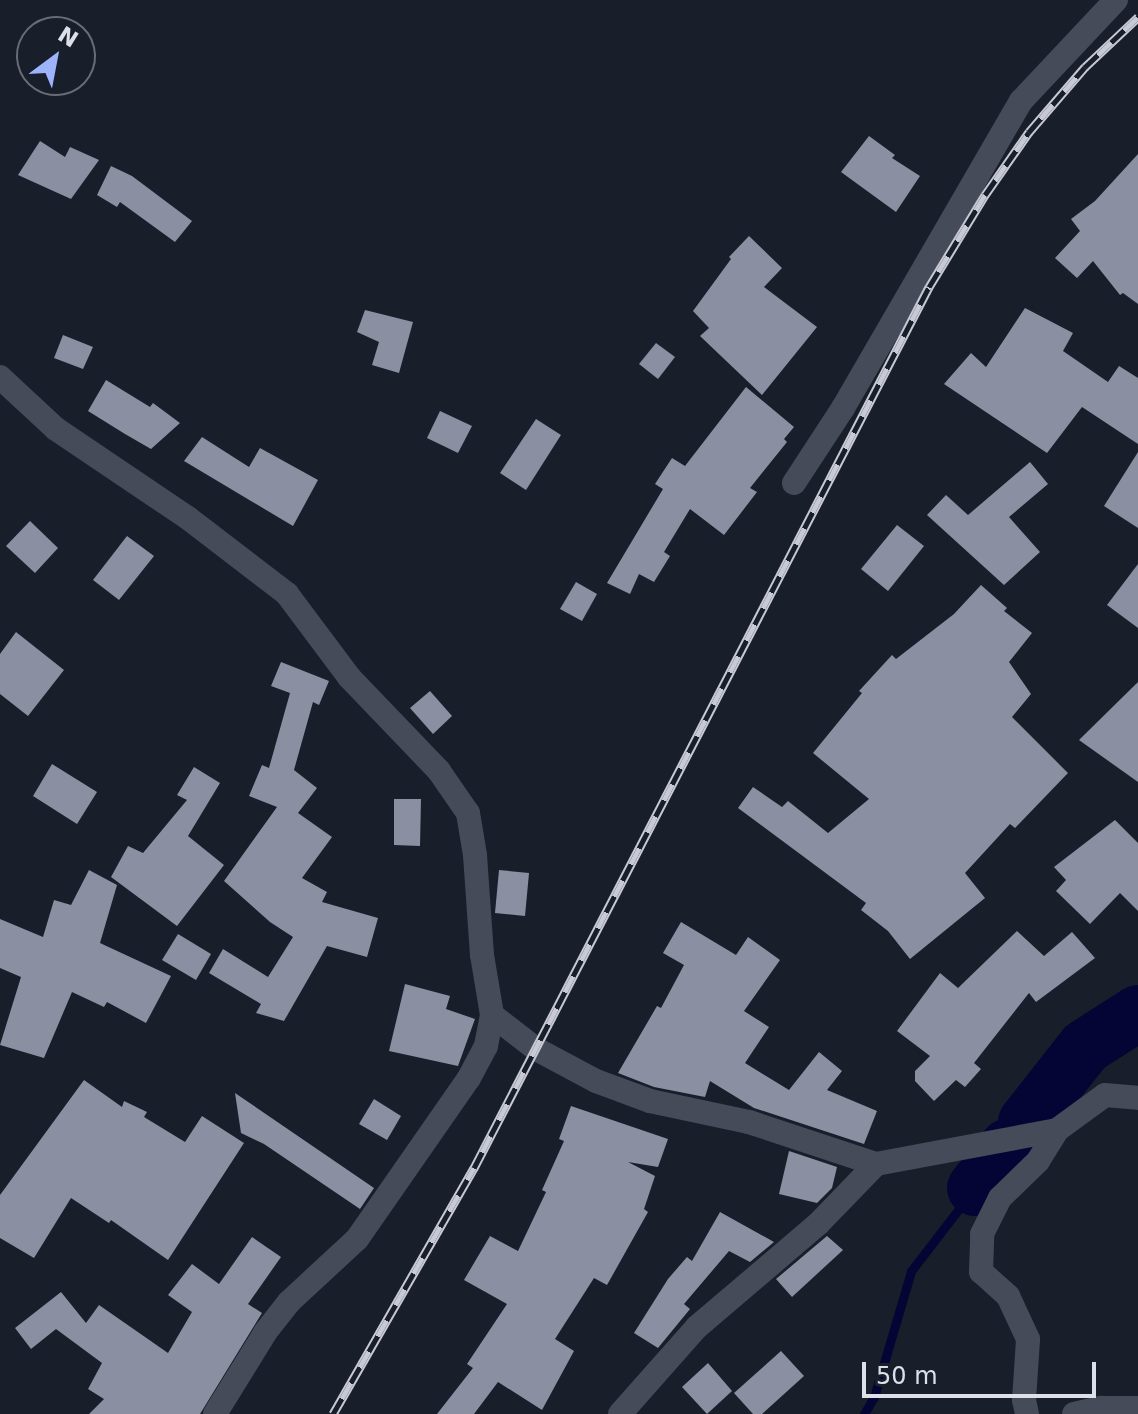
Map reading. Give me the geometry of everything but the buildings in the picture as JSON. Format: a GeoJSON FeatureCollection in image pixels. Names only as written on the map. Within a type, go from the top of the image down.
{"type":"FeatureCollection","features":[{"type":"Feature","properties":{"kind":"street"},"geometry":{"type":"LineString","coordinates":[[794,483],[843,408],[1021,101],[1116,0]]}},
{"type":"Feature","properties":{"kind":"street"},"geometry":{"type":"LineString","coordinates":[[0,377],[56,429],[188,518],[287,594],[349,677],[439,771],[468,813],[475,855],[482,955],[492,1015],[480,1060],[357,1239],[289,1302],[265,1333],[215,1414]]}},
{"type":"Feature","properties":{"kind":"street"},"geometry":{"type":"LineString","coordinates":[[492,1015],[536,1049],[596,1081],[650,1101],[749,1122],[876,1164],[1057,1130]]}},
{"type":"Feature","properties":{"kind":"street"},"geometry":{"type":"LineString","coordinates":[[1027,1414],[1024,1400],[1028,1339],[1008,1296],[981,1272],[982,1234],[1000,1198],[1038,1161],[1057,1130],[1105,1095],[1138,1098]]}},
{"type":"Feature","properties":{"kind":"street"},"geometry":{"type":"LineString","coordinates":[[620,1414],[697,1327],[818,1224],[876,1164]]}},
{"type":"Feature","properties":{"kind":"street"},"geometry":{"type":"LineString","coordinates":[[1074,1414],[1101,1408],[1138,1408]]}},
{"type":"Feature","properties":{"kind":"waterway"},"geometry":{"type":"LineString","coordinates":[[1026,1122],[1085,1047],[1138,1013]]}},
{"type":"Feature","properties":{"kind":"waterway"},"geometry":{"type":"LineString","coordinates":[[975,1188],[1008,1146]]}},
{"type":"Feature","properties":{"kind":"waterway"},"geometry":{"type":"LineString","coordinates":[[864,1414],[874,1397],[911,1271],[975,1188]]}},
{"type":"Feature","properties":{"kind":"railway"},"geometry":{"type":"LineString","coordinates":[[333,1414],[474,1168],[929,287],[985,195],[1029,132],[1085,67],[1138,17]]}}]}
